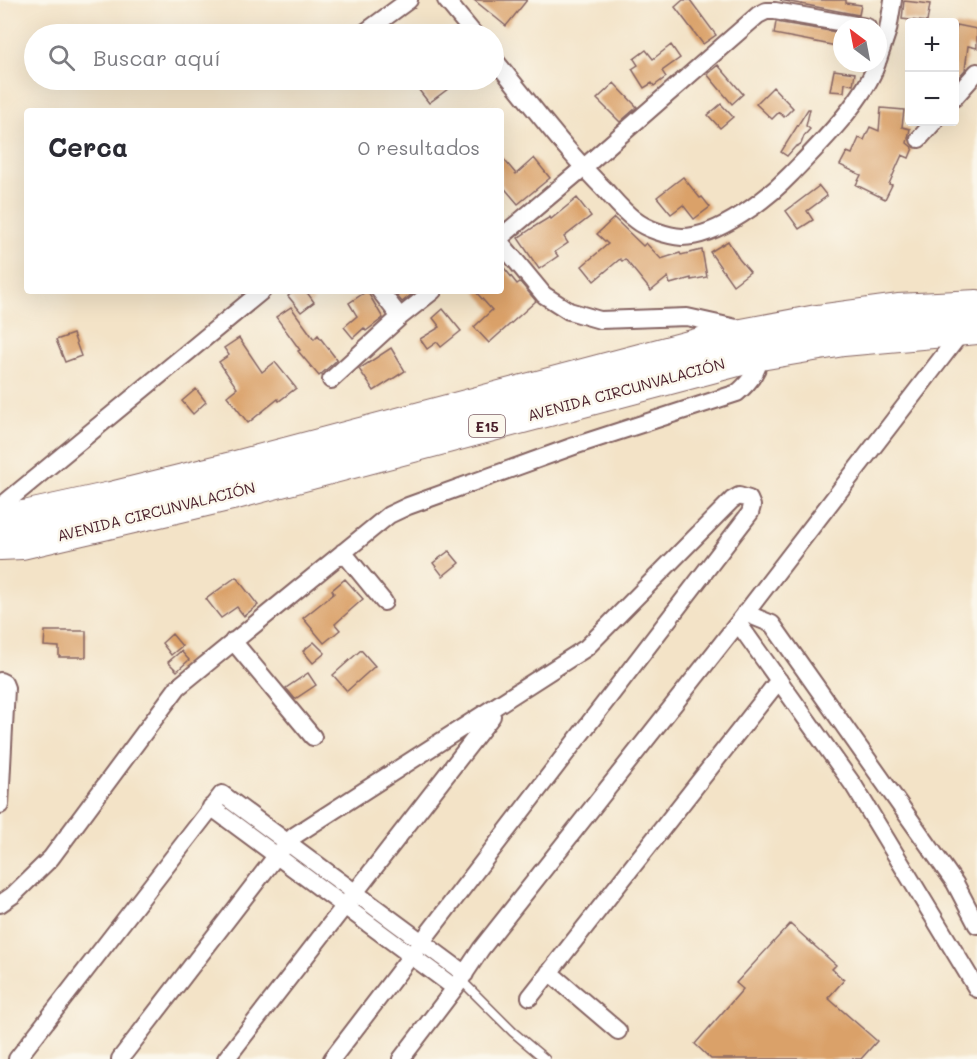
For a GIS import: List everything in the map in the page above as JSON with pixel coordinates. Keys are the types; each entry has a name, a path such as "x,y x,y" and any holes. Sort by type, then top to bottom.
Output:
{"highway":[{"name":"AVENIDA CIRCUNVALACIÓN","path":"0,520 76,506 237,467 647,357 757,344 843,340 974,319"},
{"name":"AVENIDA CIRCUNVALACIÓN","path":"0,544 22,543 221,496 757,344"}],"street":[{"path":"376,24 409,0"},
{"path":"446,0 466,24"},
{"path":"886,18 892,0"},
{"path":"504,234 758,15 766,11 775,11 833,21"},
{"path":"504,71 583,168 636,221 657,231 682,237 710,232 742,214 784,182 848,110 874,72"},
{"path":"959,92 977,72"},
{"path":"919,139 930,126"},
{"path":"0,904 13,895 51,858 178,687 398,510 574,446 737,393 748,384 753,376 759,362 757,344 721,323 687,317 600,320 568,311 544,295 504,247"},
{"path":"0,507 257,294"},
{"path":"382,294 400,317"},
{"path":"331,380 400,317 429,294"},
{"path":"401,1059 460,981 481,949 974,319"},
{"path":"120,1059 294,836 586,648 732,500 739,496 749,499 752,506 750,513 332,1059"},
{"path":"343,552 384,602"},
{"path":"741,618 778,680 854,786 977,989"},
{"path":"741,618 764,619 772,624 955,883 977,925"},
{"path":"233,641 313,737"},
{"path":"530,997 778,680"},
{"path":"0,681 6,688 0,805"},
{"path":"226,1059 501,704"},
{"path":"17,1059 211,807 282,849 460,981"},
{"path":"549,972 618,1030"}],"lane":[{"path":"460,981 545,1059"}],"building":[{"path":"474,0 527,0 506,26"},
{"path":"683,0 690,0 716,35 703,44 675,7"},
{"path":"780,0 846,0 846,3 861,5 859,15"},
{"path":"904,1 930,4 928,18 902,19"},
{"path":"776,22 833,32 833,45 774,34"},
{"path":"959,25 977,29 977,48 968,46 965,70 959,77"},
{"path":"671,45 680,58 662,71 666,77 654,86 652,83 644,88 632,69 638,65 634,59 646,50 653,59"},
{"path":"718,65 743,94 732,104 707,74"},
{"path":"834,72 855,73 853,85 845,83 844,92 830,91"},
{"path":"614,83 637,107 620,122 597,99"},
{"path":"773,87 793,108 784,117 779,112 772,119 756,104"},
{"path":"419,90 447,90 429,103"},
{"path":"721,104 733,117 720,128 708,115"},
{"path":"881,108 904,110 902,127 910,129 907,143 913,148 909,158 902,155 885,199 856,185 861,175 840,165 847,152 852,154 859,138 864,140 870,127 879,131"},
{"path":"810,109 806,126 810,129 801,144 787,156 781,152"},
{"path":"534,158 550,178 518,204 504,188 504,160 516,174"},
{"path":"683,177 710,207 694,219 683,205 671,214 657,197"},
{"path":"819,186 827,196 807,211 813,220 799,229 786,211"},
{"path":"577,198 591,216 564,237 568,243 555,252 558,256 539,269 518,238 550,217 551,219"},
{"path":"614,218 643,246 646,243 661,259 702,250 707,277 691,280 691,278 670,284 668,277 651,291 625,259 622,261 620,259 594,281 582,266 608,244 597,234"},
{"path":"728,241 750,272 733,285 710,252"},
{"path":"504,268 517,284 520,282 536,301 489,343 474,327 492,310 478,294 504,294"},
{"path":"308,294 314,302 301,312 288,296"},
{"path":"362,294 369,294 383,318 366,331 364,328 353,338 344,327 357,316 349,303"},
{"path":"395,294 412,294 402,302"},
{"path":"291,307 314,339 318,335 337,360 319,376 298,351 300,350 276,317"},
{"path":"443,309 461,331 441,347 437,342 427,349 420,339 440,327 433,318"},
{"path":"73,334 81,356 65,362 56,340"},
{"path":"239,338 262,372 275,362 296,388 248,423 227,396 237,388 219,362 229,355 224,348"},
{"path":"391,348 405,371 374,391 359,369"},
{"path":"196,389 206,402 193,414 182,401"},
{"path":"449,551 459,563 443,576 433,563"},
{"path":"236,577 258,605 244,616 237,607 221,618 206,599"},
{"path":"345,579 363,599 335,624 340,630 324,643 303,618 334,593 332,590"},
{"path":"45,631 86,631 86,657 59,657 59,647 44,646"},
{"path":"172,634 182,646 171,655 162,643"},
{"path":"314,642 325,653 313,663 303,651"},
{"path":"361,650 375,666 347,691 333,675"},
{"path":"181,651 189,660 177,671 168,662"},
{"path":"308,673 316,685 295,699 286,688"},
{"path":"790,924 836,965 832,969 844,980 828,998 877,1041 861,1059 711,1059 695,1044 743,989 736,983"}]}
